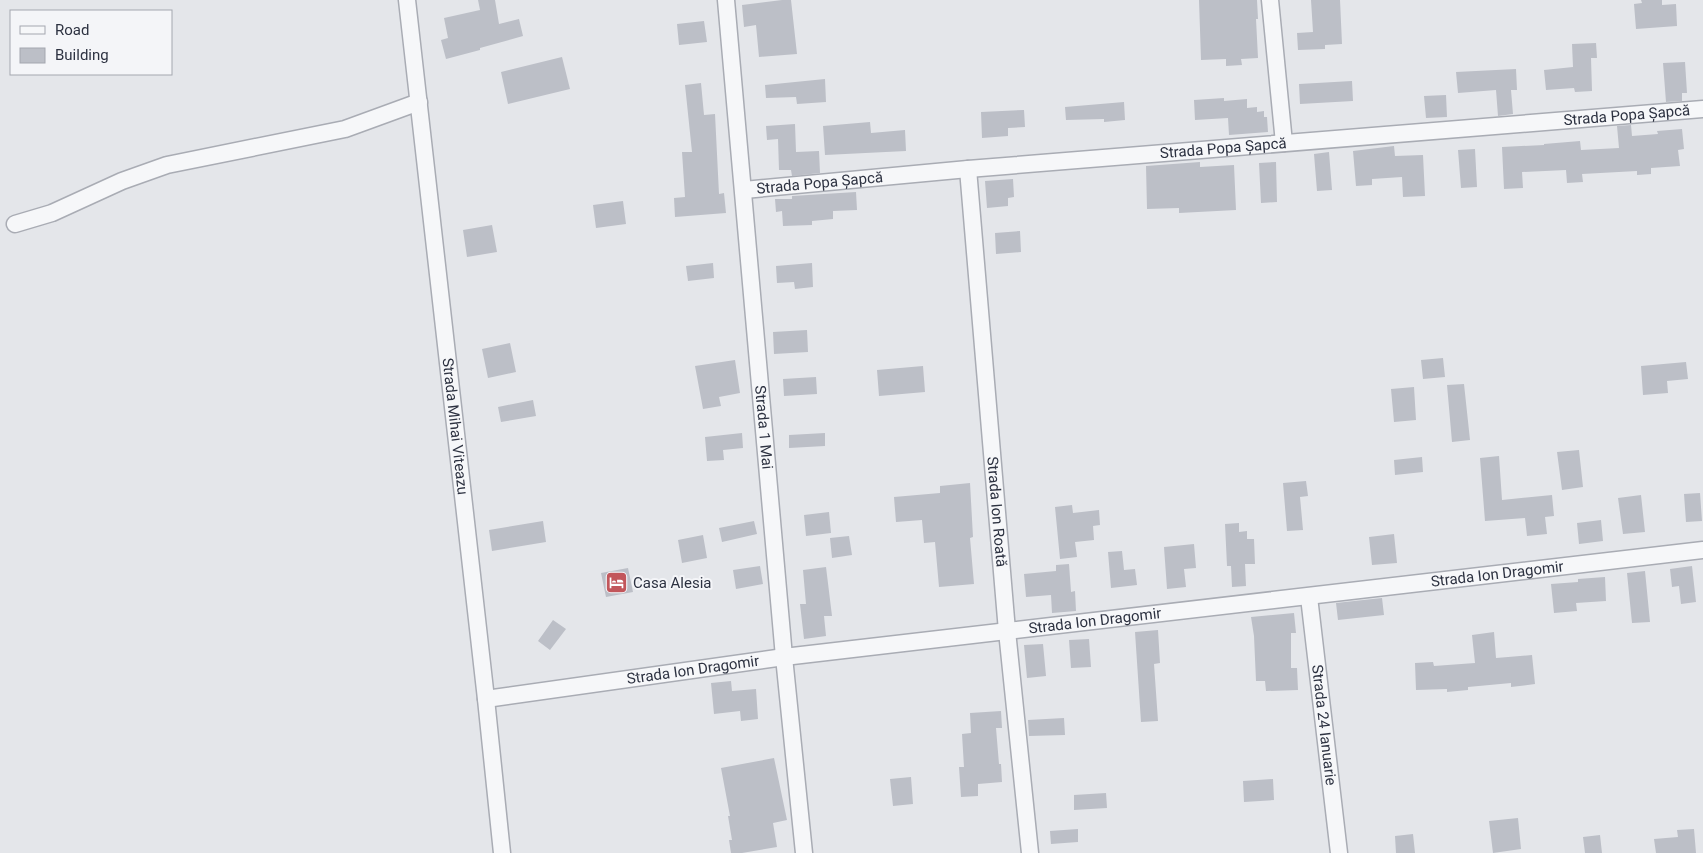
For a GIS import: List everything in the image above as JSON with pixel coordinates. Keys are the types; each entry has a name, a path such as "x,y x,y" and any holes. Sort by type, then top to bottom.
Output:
{"street":[{"name":"Strada Mihai Viteazu","path":"407,0 502,853"},
{"name":"Strada 1 Mai","path":"726,0 784,657 804,853"},
{"path":"1270,0 1284,143"},
{"path":"15,224 52,213 122,181 167,165 345,129 418,102"},
{"name":"Strada Popa Șapcă","path":"744,190 968,169 1703,109"},
{"name":"Strada Ion Roată","path":"968,169 1007,631 1030,853"},
{"name":"Strada Ion Dragomir","path":"486,699 784,657 1703,550"},
{"name":"Strada 24 Ianuarie","path":"1309,597 1339,853"}],"building":[{"path":"478,0 495,0 499,24 519,19 523,36 446,59 441,40 448,38 444,18 480,10"},
{"path":"791,0 797,54 759,57 756,25 744,27 742,5"},
{"path":"1199,0 1257,0 1258,58 1241,59 1242,65 1226,66 1226,59 1201,60"},
{"path":"1311,0 1340,0 1342,44 1325,45 1325,49 1298,50 1297,33 1313,32"},
{"path":"1641,0 1662,0 1662,5 1676,4 1677,26 1636,29 1634,4 1642,3"},
{"path":"704,21 707,42 679,45 677,24"},
{"path":"1596,43 1597,58 1591,58 1592,91 1575,92 1574,88 1546,90 1544,70 1573,67 1572,44"},
{"path":"562,57 570,89 508,104 501,72"},
{"path":"1685,62 1687,93 1682,93 1682,101 1666,102 1663,63"},
{"path":"1516,69 1517,90 1511,90 1513,114 1498,116 1496,90 1458,93 1456,72"},
{"path":"825,79 826,102 797,104 796,97 766,98 765,85"},
{"path":"1352,81 1353,101 1300,104 1299,84"},
{"path":"701,83 704,115 715,114 719,194 724,193 726,213 675,217 674,198 685,197 682,152 692,152 685,85"},
{"path":"1446,95 1447,117 1426,118 1424,96"},
{"path":"1224,98 1224,101 1247,99 1247,108 1257,107 1257,112 1264,111 1264,117 1267,117 1268,132 1229,135 1228,118 1195,120 1194,100"},
{"path":"1124,102 1125,120 1104,122 1104,119 1066,120 1065,107"},
{"path":"1024,110 1025,127 1008,128 1008,136 982,138 981,112"},
{"path":"870,122 871,133 905,130 906,151 825,155 823,126"},
{"path":"795,124 796,152 819,151 820,173 792,176 791,170 779,170 778,139 767,140 766,126"},
{"path":"1631,125 1632,136 1658,134 1657,131 1682,129 1684,149 1678,150 1680,166 1651,168 1651,174 1637,175 1637,171 1582,174 1583,182 1567,183 1566,170 1522,172 1523,188 1504,189 1502,147 1580,141 1581,150 1619,148 1617,126"},
{"path":"1394,146 1395,156 1423,155 1425,196 1403,197 1402,177 1372,179 1372,185 1356,186 1353,151"},
{"path":"1475,149 1477,187 1461,188 1458,150"},
{"path":"1329,152 1332,190 1317,191 1314,154"},
{"path":"1200,162 1200,167 1234,165 1236,210 1179,213 1179,208 1147,209 1146,166"},
{"path":"1276,162 1277,202 1261,203 1259,163"},
{"path":"1013,179 1014,197 1008,198 1008,206 987,208 985,181"},
{"path":"856,192 857,210 833,211 833,219 812,221 812,225 783,226 782,211 776,212 775,199 792,199 792,196"},
{"path":"623,201 626,224 596,228 593,205"},
{"path":"492,225 497,252 467,257 463,230"},
{"path":"1020,231 1021,252 996,254 995,233"},
{"path":"713,263 714,278 688,281 686,266"},
{"path":"812,263 813,287 795,289 794,282 777,283 776,266"},
{"path":"807,330 808,352 774,354 773,332"},
{"path":"510,343 516,372 488,378 482,349"},
{"path":"1443,358 1445,377 1423,379 1421,360"},
{"path":"735,360 740,393 719,397 721,406 703,409 695,366"},
{"path":"1686,362 1688,379 1667,381 1668,393 1643,395 1641,366"},
{"path":"923,366 925,392 879,396 877,370"},
{"path":"816,377 817,394 784,396 783,379"},
{"path":"1464,384 1470,440 1452,442 1447,385"},
{"path":"1414,387 1416,420 1394,422 1391,389"},
{"path":"533,400 536,416 501,422 498,407"},
{"path":"742,433 743,448 723,450 724,460 707,461 705,437"},
{"path":"825,433 825,446 789,448 789,435"},
{"path":"1579,450 1583,487 1562,490 1557,452"},
{"path":"1499,456 1502,500 1552,495 1554,516 1545,517 1547,534 1527,536 1525,518 1485,521 1480,458"},
{"path":"1422,457 1423,472 1395,475 1394,460"},
{"path":"1306,481 1308,496 1300,497 1303,530 1287,531 1283,483"},
{"path":"970,483 973,537 970,538 974,584 939,587 935,542 924,543 922,520 896,522 894,497 940,493 940,486"},
{"path":"1700,493 1702,521 1686,522 1684,494"},
{"path":"1641,495 1645,532 1623,534 1618,498"},
{"path":"1072,505 1073,513 1099,510 1100,525 1093,526 1094,540 1075,542 1077,557 1060,559 1055,507"},
{"path":"829,512 831,533 806,536 804,515"},
{"path":"1601,520 1603,541 1579,544 1577,523"},
{"path":"543,521 546,542 492,551 489,530"},
{"path":"754,521 757,534 722,542 719,528"},
{"path":"1239,523 1239,532 1247,531 1247,539 1254,539 1255,564 1245,564 1246,586 1232,587 1231,566 1227,566 1225,524"},
{"path":"1394,534 1397,563 1372,565 1369,537"},
{"path":"703,535 707,558 682,563 678,540"},
{"path":"849,536 852,555 832,558 830,538"},
{"path":"1194,544 1196,568 1184,569 1186,587 1167,589 1164,547"},
{"path":"1122,551 1124,570 1135,569 1137,585 1111,588 1108,552"},
{"path":"1069,564 1071,592 1075,591 1076,611 1052,613 1051,595 1026,597 1024,574 1056,571 1056,565"},
{"path":"760,566 763,584 736,589 733,570"},
{"path":"1692,566 1696,602 1681,604 1679,586 1672,587 1670,569"},
{"path":"826,567 832,616 824,616 826,636 804,639 800,604 806,604 803,570"},
{"name":"Casa Alesia","path":"628,568 633,592 606,597 601,573"},
{"path":"1645,571 1650,622 1632,623 1627,573"},
{"path":"1605,577 1606,601 1576,603 1577,611 1554,613 1551,584"},
{"path":"1382,598 1384,615 1338,620 1336,603"},
{"path":"1294,613 1296,633 1291,633 1291,668 1297,668 1298,690 1266,691 1265,681 1256,681 1254,636 1251,617"},
{"path":"553,620 566,629 550,650 538,641"},
{"path":"1158,630 1160,663 1154,664 1158,721 1141,722 1135,632"},
{"path":"1494,632 1496,658 1532,655 1535,684 1511,687 1511,683 1468,687 1468,690 1447,692 1447,689 1416,690 1415,663 1433,662 1434,666 1475,663 1472,635"},
{"path":"1089,639 1091,667 1071,668 1069,640"},
{"path":"1043,644 1046,676 1027,678 1024,645"},
{"path":"731,681 732,691 756,689 758,719 741,721 740,711 714,714 711,683"},
{"path":"1001,711 1002,728 996,728 1002,782 978,784 978,796 961,797 959,767 964,767 962,734 971,733 970,713"},
{"path":"1064,718 1065,735 1029,736 1028,720"},
{"path":"774,758 787,820 773,823 777,847 731,853 729,840 732,840 728,816 730,816 721,768"},
{"path":"911,777 913,804 893,806 890,779"},
{"path":"1273,779 1274,800 1244,802 1243,781"},
{"path":"1106,793 1107,808 1074,810 1074,795"},
{"path":"1518,818 1521,849 1493,853 1489,821"},
{"path":"1078,829 1078,842 1051,844 1050,831"},
{"path":"1694,829 1696,853 1656,853 1654,839 1678,837 1677,830"},
{"path":"1413,834 1415,853 1396,853 1395,836"},
{"path":"1600,835 1602,853 1585,853 1583,837"}],"place":[{"name":"Casa Alesia","path":"617,583"}]}
